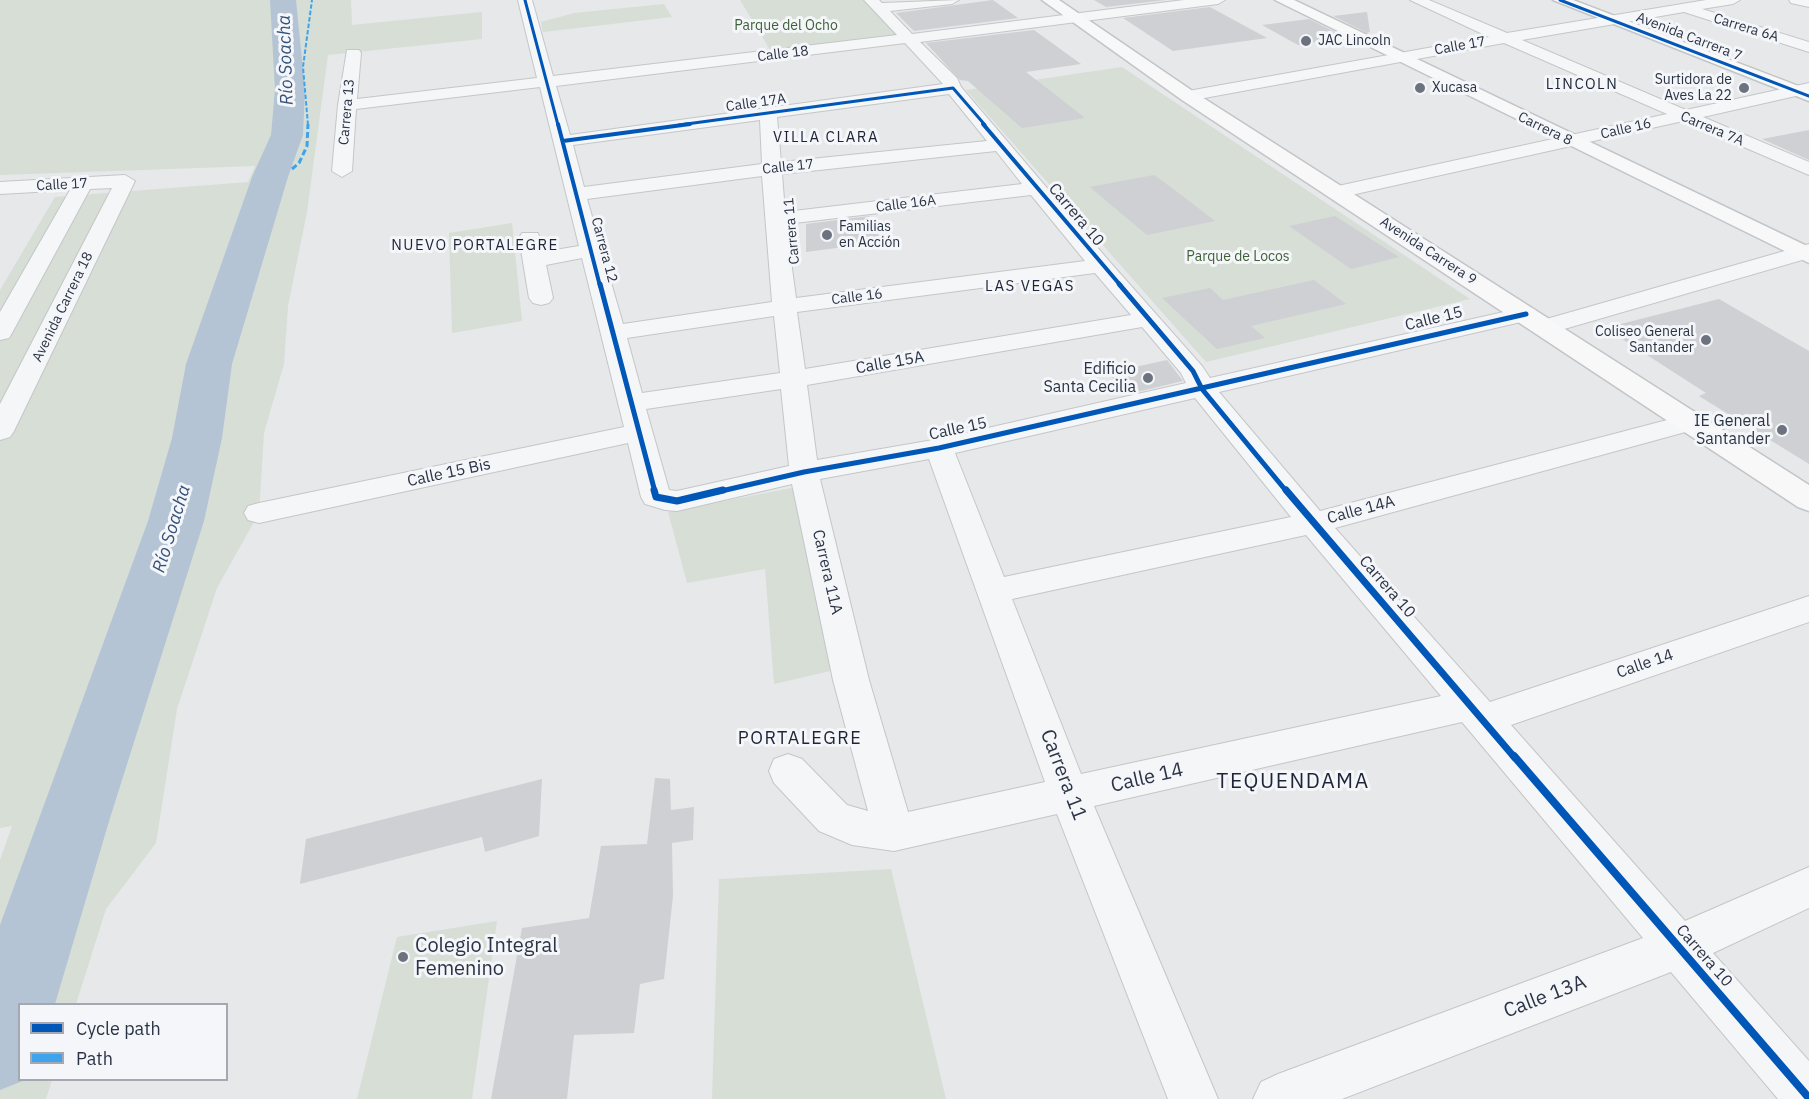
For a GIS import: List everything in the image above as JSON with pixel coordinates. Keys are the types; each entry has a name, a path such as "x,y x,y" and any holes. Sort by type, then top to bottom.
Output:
{"main road":[{"name":"Avenida Carrera 9","path":"1049,0 1188,96 1505,300 1809,500"},
{"name":"Carrera 8","path":"1282,0 1571,142 1807,253"},
{"name":"Avenida Carrera 7","path":"1560,0 1804,91"}],"street":[{"name":"Carrera 12","path":"525,0 656,497 665,501"},
{"path":"875,4 952,0"},
{"name":"Calle 18","path":"347,105 1043,24 1073,17 1218,0"},
{"name":"Carrera 7A","path":"1418,0 1809,170"},
{"path":"1796,0 1809,3"},
{"name":"Calle 17","path":"1188,96 1610,19 1731,2"},
{"name":"Carrera 10","path":"875,4 951,82 953,88 1101,266 1193,371 1202,389 1313,523 1809,1098"},
{"name":"Carrera 6A","path":"1683,8 1809,47"},
{"name":"Carrera 13","path":"342,171 353,53"},
{"name":"Calle 17A","path":"563,141 778,107 953,88"},
{"name":"Calle 16","path":"1338,192 1804,91"},
{"name":"Carrera 11","path":"778,107 778,168 792,306"},
{"name":"Calle 17","path":"576,194 778,168 1001,145"},
{"name":"Calle 17","path":"0,188 125,181"},
{"name":"Avenida Carrera 18","path":"0,431 125,181"},
{"path":"0,333 83,184"},
{"name":"Calle 16A","path":"783,218 1037,188"},
{"path":"541,298 532,249 591,250"},
{"path":"1255,375 1535,321 1807,253"},
{"name":"Calle 16","path":"613,333 792,306 1101,266"},
{"name":"Calle 15","path":"665,501 677,501 804,472 939,448 1202,389 1255,375 1264,365 1277,359 1505,300"},
{"name":"Carrera 11A","path":"792,306 794,379 804,472 851,680 894,833"},
{"name":"Calle 15A","path":"632,403 794,379 1147,319"},
{"name":"Calle 14A","path":"993,591 1313,523 1690,422"},
{"name":"Calle 15 Bis","path":"259,513 639,432"},
{"name":"Carrera 11","path":"939,448 1070,796 1192,1099"},
{"name":"Calle 14","path":"894,833 1476,712 1809,609"},
{"path":"788,771 832,818 852,827 894,833"},
{"name":"Calle 13A","path":"1278,1099 1678,947 1809,888"}],"green space":[{"path":"0,0 351,0 352,25 482,12 482,39 328,55 307,212 288,306 284,364 264,433 259,513 217,588 177,709 156,843 106,909 76,1003 18,1003 18,1081 52,1081 46,1099 0,1099 0,860 12,826 0,828 0,290 55,197 248,182 255,166 0,175"},
{"name":"Parque del Ocho","path":"740,0 864,0 901,37 772,53"},
{"path":"664,4 672,17 543,32 541,22 574,13"},
{"name":"Parque de Locos","path":"1122,67 1470,299 1206,362 966,90"},
{"path":"512,223 522,321 452,333 449,233"},
{"path":"807,485 848,667 774,684 765,569 687,583 668,512"},
{"path":"891,869 946,1099 712,1099 719,879"},
{"path":"497,921 472,1099 357,1099 397,937"}],"building":[{"path":"993,0 1018,18 914,31 896,13"},
{"path":"1094,0 1166,0 1106,7"},
{"path":"1210,7 1267,38 1173,51 1123,18"},
{"path":"1367,12 1370,32 1367,33 1333,16"},
{"path":"1309,19 1345,37 1298,45 1262,25"},
{"path":"1034,30 1081,64 1026,72 1085,118 1022,128 968,81 960,80 926,43"},
{"path":"1809,130 1809,160 1762,139"},
{"path":"1154,175 1215,221 1147,235 1090,187"},
{"path":"869,216 882,242 806,252 806,224"},
{"path":"1335,216 1399,257 1351,269 1289,226"},
{"path":"1314,280 1346,304 1251,326 1265,338 1217,349 1162,298 1210,288 1223,300"},
{"name":"Coliseo General Santander","path":"1719,299 1809,351 1809,464 1699,396 1706,393 1605,328"},
{"name":"Edificio Santa Cecilia","path":"1167,360 1183,381 1128,394 1108,373"},
{"path":"655,778 670,779 671,810 694,807 693,840 672,843 673,896 664,979 640,984 634,1033 574,1035 567,1099 491,1099 522,928 589,918 601,846 647,844"},
{"path":"542,779 539,836 485,852 482,837 300,884 306,839"}],"waterway":[{"name":"Río Soacha","path":"0,1047 74,818 176,521 197,438 209,364 270,177 287,135 290,90 282,13 283,0"}],"marked path":[{"path":"292,169 299,163 307,146 308,119 303,67 312,0"}],"cycle path":[{"path":"525,0 656,497 665,500 677,501 804,472 939,448 1526,314"},
{"path":"1560,0 1809,96"},
{"path":"563,141 953,88 1193,371 1202,389 1313,523 1809,1098"}],"place":[{"name":"JAC Lincoln","path":"1306,41"},
{"name":"Xucasa","path":"1420,88"},
{"name":"Surtidora de Aves La 22","path":"1744,88"},
{"name":"Familias en Acción","path":"827,235"},
{"name":"Coliseo General Santander","path":"1706,340"},
{"name":"Edificio Santa Cecilia","path":"1148,378"},
{"name":"IE General Santander","path":"1782,430"},
{"name":"Colegio Integral Femenino","path":"403,957"}],"district":[{"name":"LINCOLN","path":"1582,85"},
{"name":"VILLA CLARA","path":"826,138"},
{"name":"NUEVO PORTALEGRE","path":"475,246"},
{"name":"LAS VEGAS","path":"1030,287"},
{"name":"PORTALEGRE","path":"800,739"},
{"name":"TEQUENDAMA","path":"1293,782"}]}
